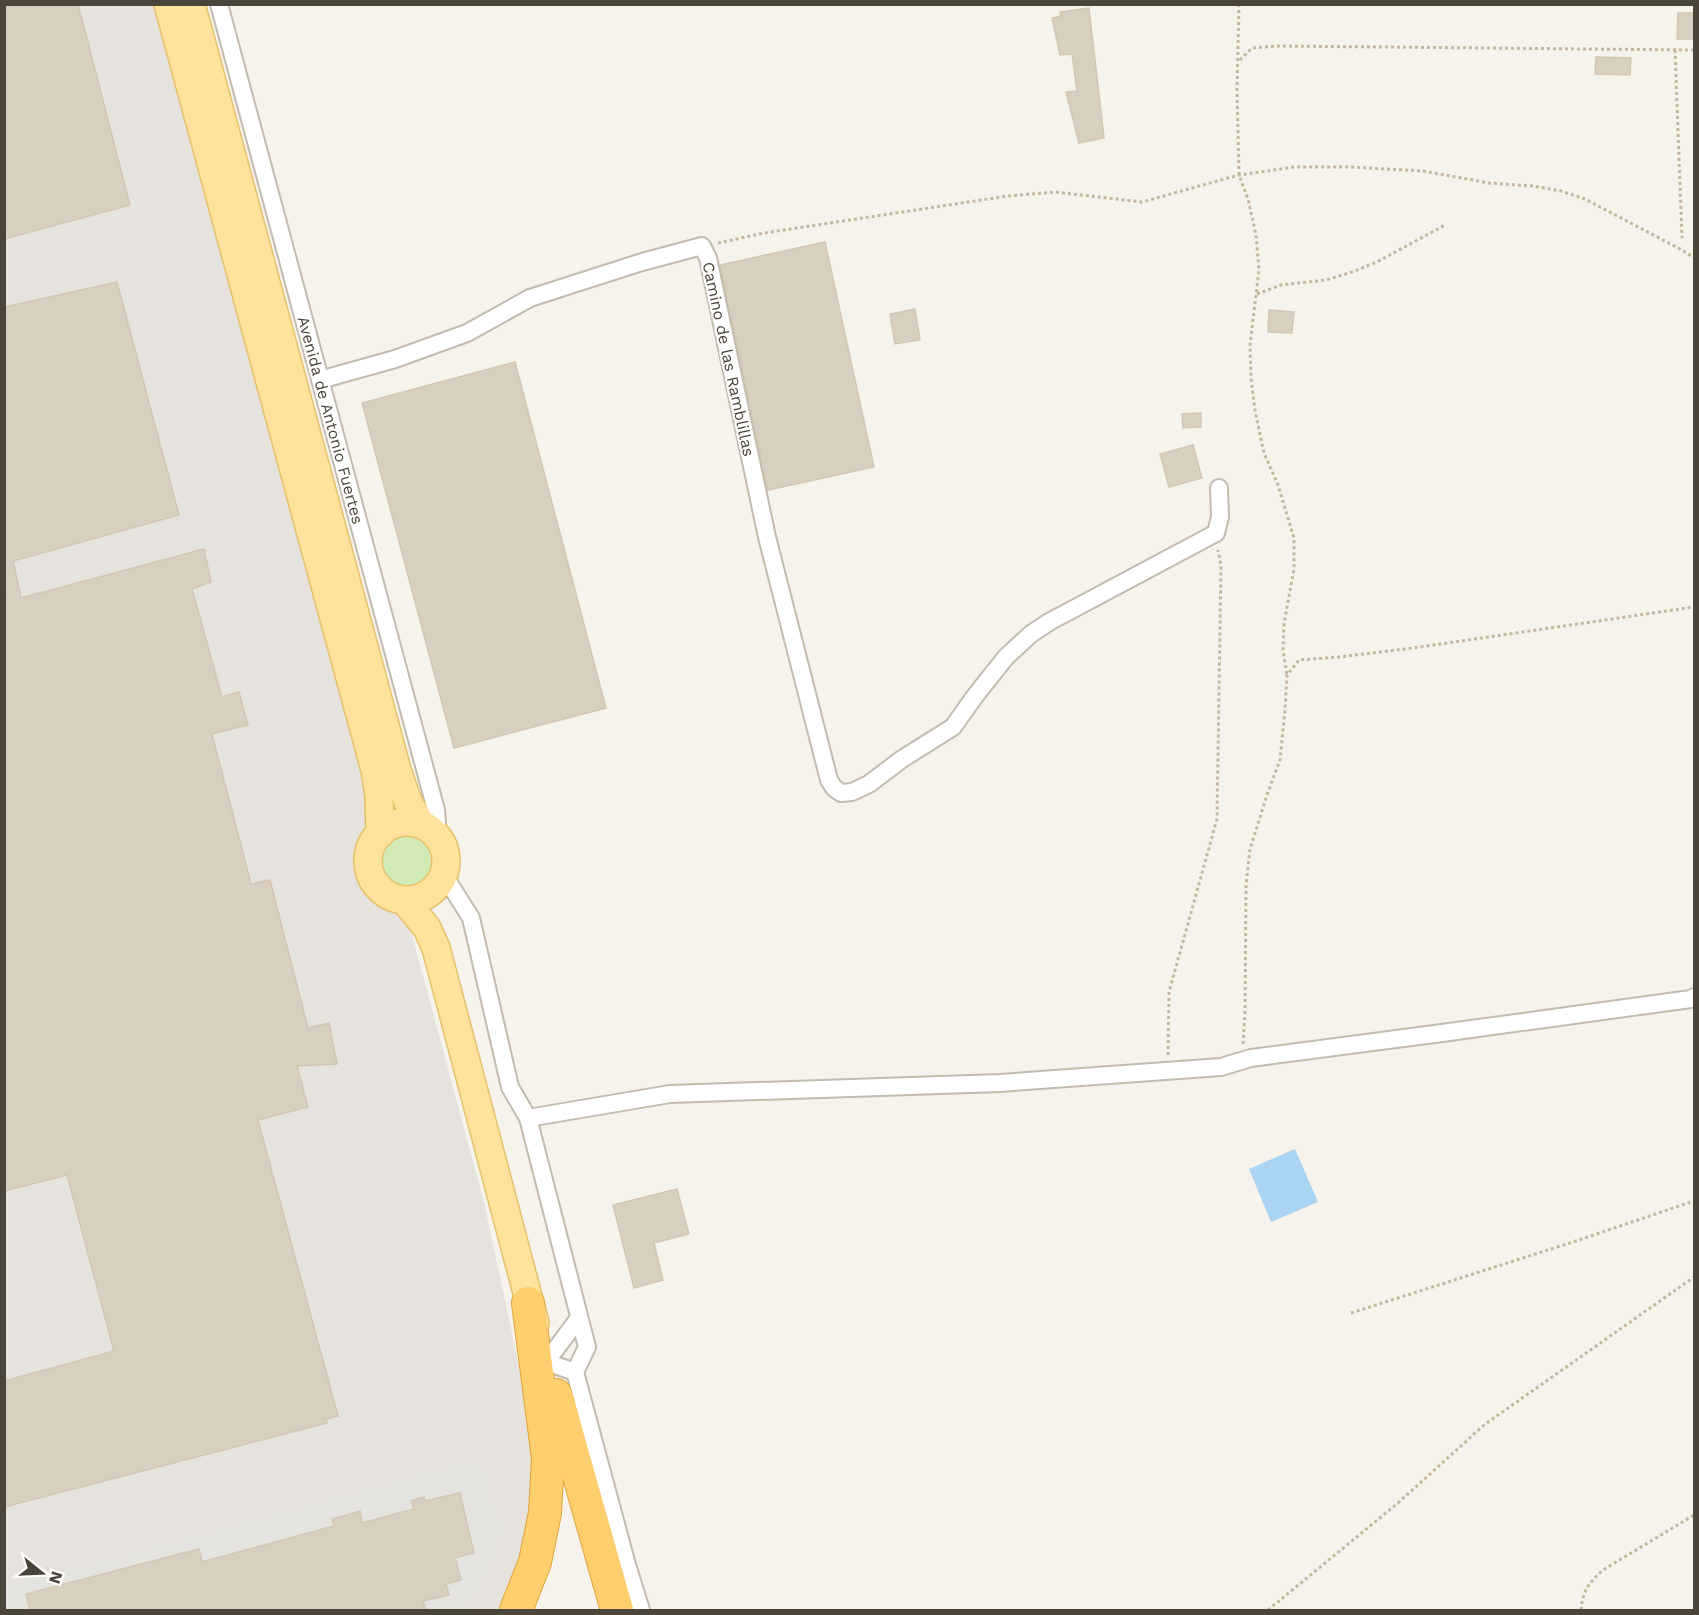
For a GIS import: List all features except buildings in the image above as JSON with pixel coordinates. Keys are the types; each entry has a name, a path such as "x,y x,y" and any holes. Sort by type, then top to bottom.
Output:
{"highway":[{"path":"516,1611 535,1562 545,1513 548,1458 528,1303"},
{"path":"546,1362 617,1611"},
{"path":"594,1526 604,1611"}],"main road":[{"path":"168,4 375,770 379,795 380,834"},
{"name":"Avenida de Antonio Fuertes","path":"191,4 397,770 408,802 429,830"},
{"path":"436,948 441,880 447,861 444,848 429,830 410,822 388,827 372,844 369,869 381,890 392,897 404,900 417,899 429,894 441,880"},
{"path":"404,900 428,928 436,948 528,1303 546,1362"}],"street":[{"name":"Avenida de Antonio Fuertes","path":"219,4 436,810 429,830"},
{"name":"Camino de las Ramblillas","path":"320,380 395,359 467,333 530,298 642,262 702,246 708,258 767,537 808,699 829,780 841,793 852,792 869,784 902,759 953,727 1006,657 1031,634 1049,622 1216,533"},
{"path":"1216,533 1220,517 1219,488"},
{"path":"441,880 471,918 510,1087 528,1118 587,1347 575,1372 641,1611"},
{"path":"528,1118 670,1094 1000,1083 1221,1067 1251,1058 1442,1034 1695,997"},
{"path":"575,1372 546,1362 579,1318"}],"path":[{"path":"1239,4 1237,90 1239,175 1248,199 1256,235 1259,270 1250,345 1251,378 1264,453 1278,485 1294,538 1294,569 1284,633 1283,650 1287,675 1280,760 1250,849 1246,886 1245,1015 1242,1061"},
{"path":"1238,62 1252,48 1277,46 1695,50"},
{"path":"1675,50 1682,238"},
{"path":"702,246 764,233 1008,196 1055,192 1142,202 1239,175 1294,167 1349,167 1423,171 1489,183 1533,186 1561,191 1585,199 1695,258"},
{"path":"1257,294 1281,285 1326,280 1352,272 1377,262 1445,225"},
{"path":"1167,1071 1169,992 1217,819 1221,565 1216,533"},
{"path":"1287,675 1299,660 1425,646 1695,607"},
{"path":"1351,1313 1695,1201"},
{"path":"1268,1611 1398,1503 1484,1425 1695,1277"},
{"path":"1581,1611 1583,1595 1594,1578 1603,1570 1695,1515"}],"shaded area":[{"path":"5,5 161,5 484,1202 535,1441 534,1516 517,1583 498,1610 5,1610"},
{"path":"482,1457 497,1517 510,1514 498,1551 465,1610 9,1610 5,1608 5,1586"}],"green space":[{"path":"407,826 420,829 432,836 439,848 442,861 439,874 432,886 420,893 407,896 394,893 382,886 375,874 372,861 375,848 382,836 394,829"}],"water":[{"path":"1295,1149 1318,1202 1271,1222 1249,1169"}]}
